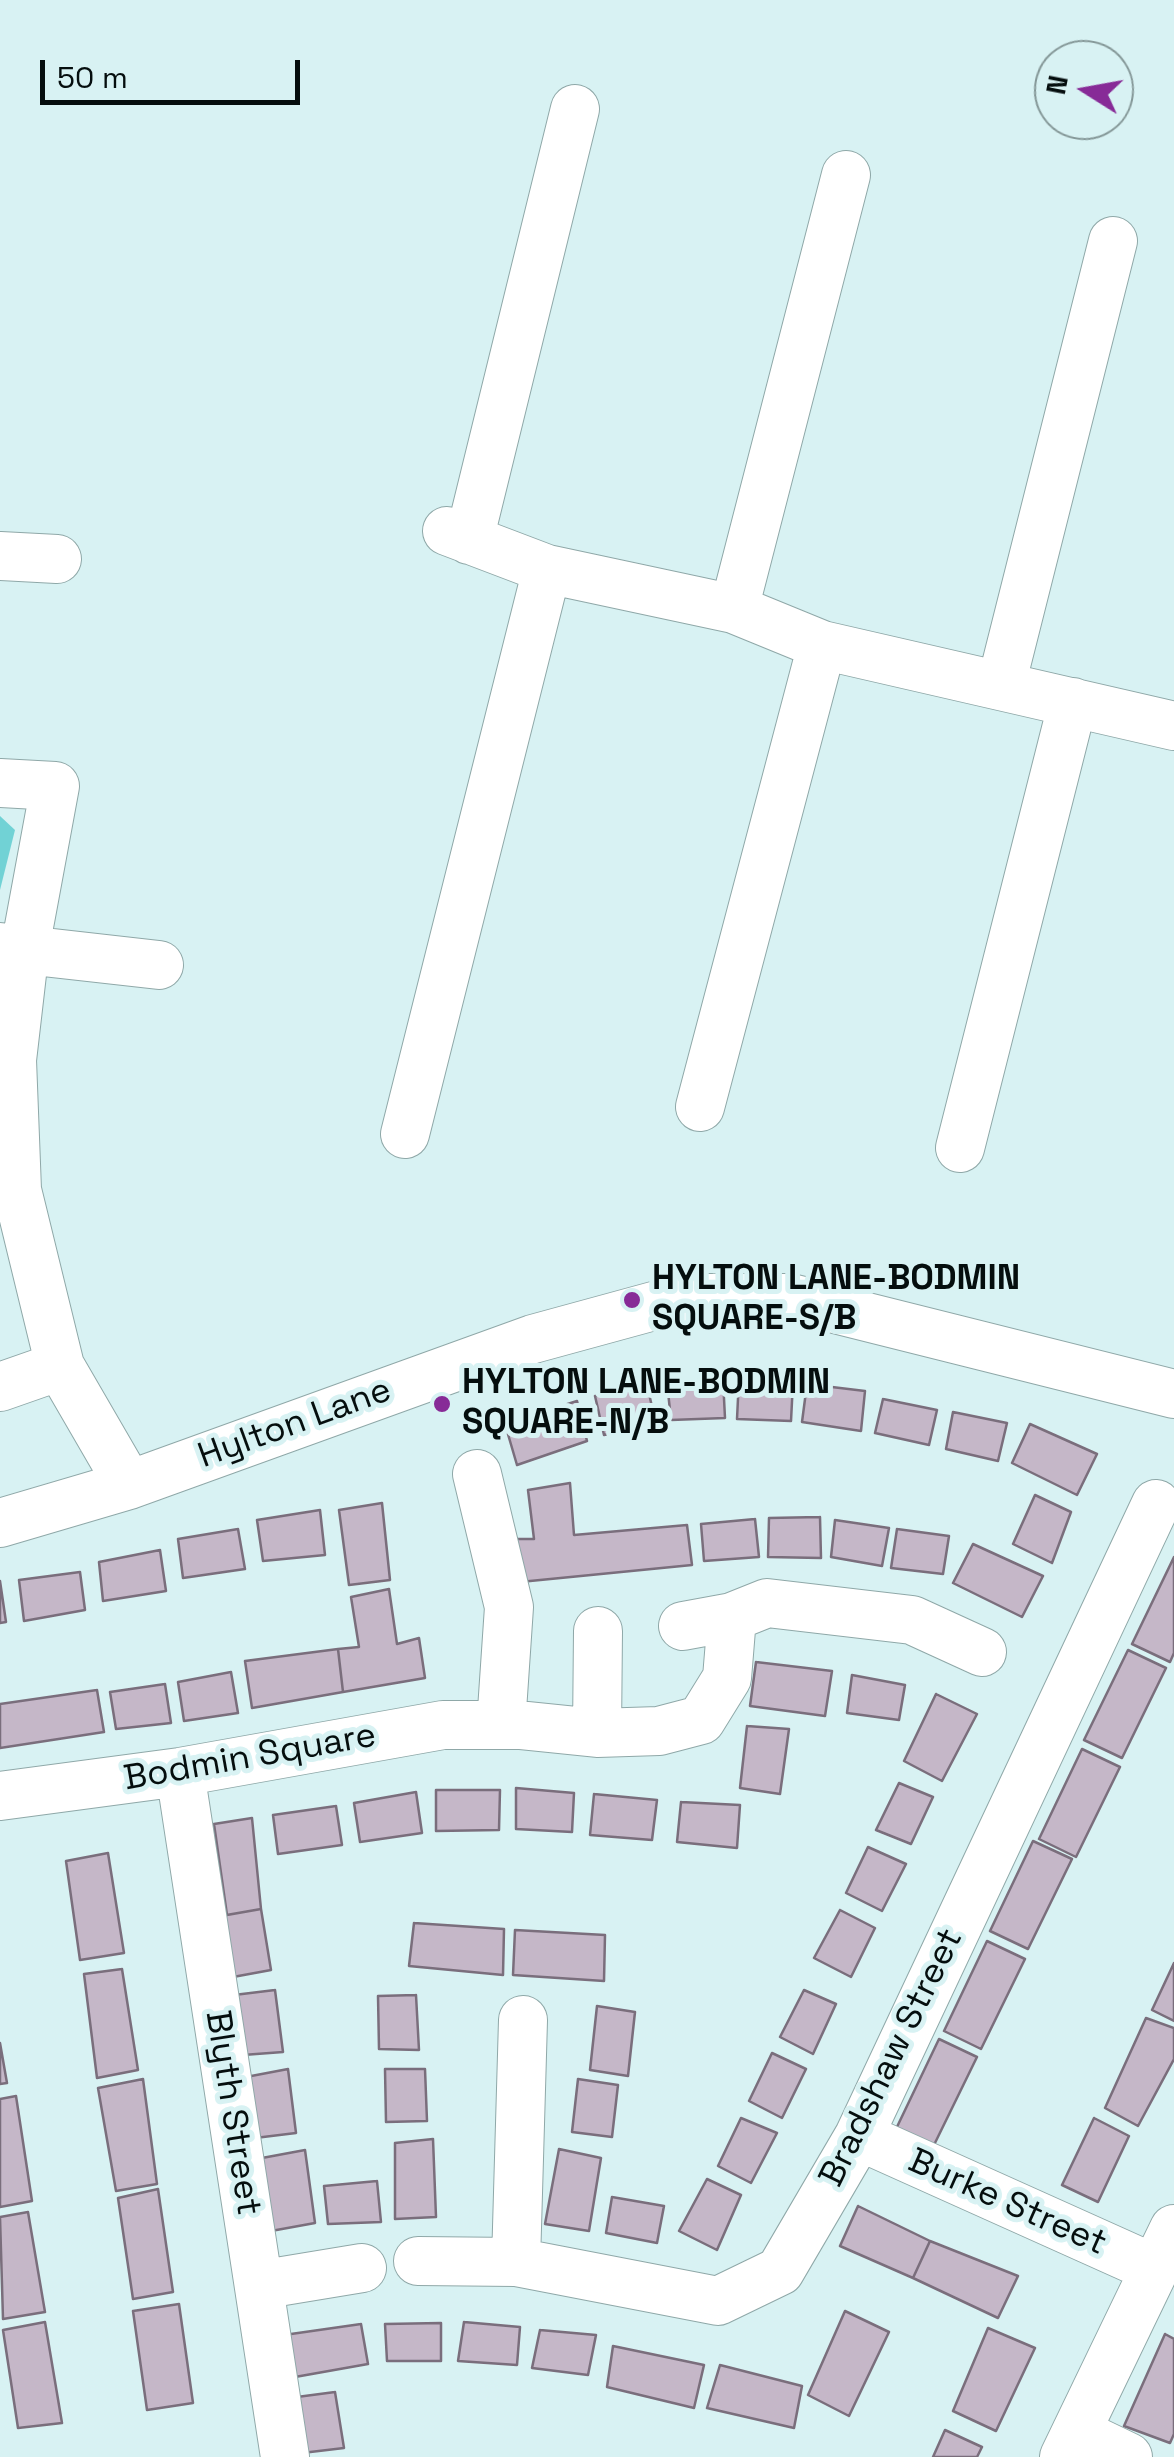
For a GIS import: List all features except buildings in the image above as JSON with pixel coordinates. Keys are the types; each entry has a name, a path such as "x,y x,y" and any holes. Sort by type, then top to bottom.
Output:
{"street":[{"path":"575,110 458,536 547,569 734,609 822,646 1174,726"},
{"path":"734,609 846,175"},
{"path":"1001,685 1113,241"},
{"path":"0,556 57,559"},
{"path":"405,1134 547,569"},
{"path":"700,1107 822,646"},
{"path":"960,1148 1073,702"},
{"path":"0,783 55,786 13,947 17,1190 60,1366 129,1485"},
{"path":"13,947 158,966"},
{"name":"Hylton Lane","path":"0,1523 129,1485 533,1339 682,1298 791,1298 1174,1394"},
{"path":"0,1388 60,1366"},
{"path":"477,1474 509,1607 501,1725"},
{"name":"Bradshaw Street","path":"418,2261 516,2262 718,2301 780,2271 859,2136 1057,1674 1156,1504"},
{"path":"683,1626 732,1618 767,1603 912,1620 982,1652"},
{"name":"Bodmin Square","path":"0,1796 180,1772 443,1725 501,1725 597,1733 659,1730 701,1720 727,1678 732,1618"},
{"path":"597,1733 598,1632"},
{"name":"Blyth Street","path":"180,1772 259,2285 277,2456"},
{"path":"516,2262 523,2020"},
{"name":"Burke Street","path":"859,2136 1164,2249"},
{"path":"1128,2457 1070,2444 1164,2249"},
{"path":"259,2285 362,2268"}],"shaded area":[{"path":"0,816 15,830 0,890"}],"place":[{"name":"HYLTON LANE-BODMIN SQUARE-S/B","path":"632,1300"},
{"name":"HYLTON LANE-BODMIN SQUARE-N/B","path":"442,1404"}]}
